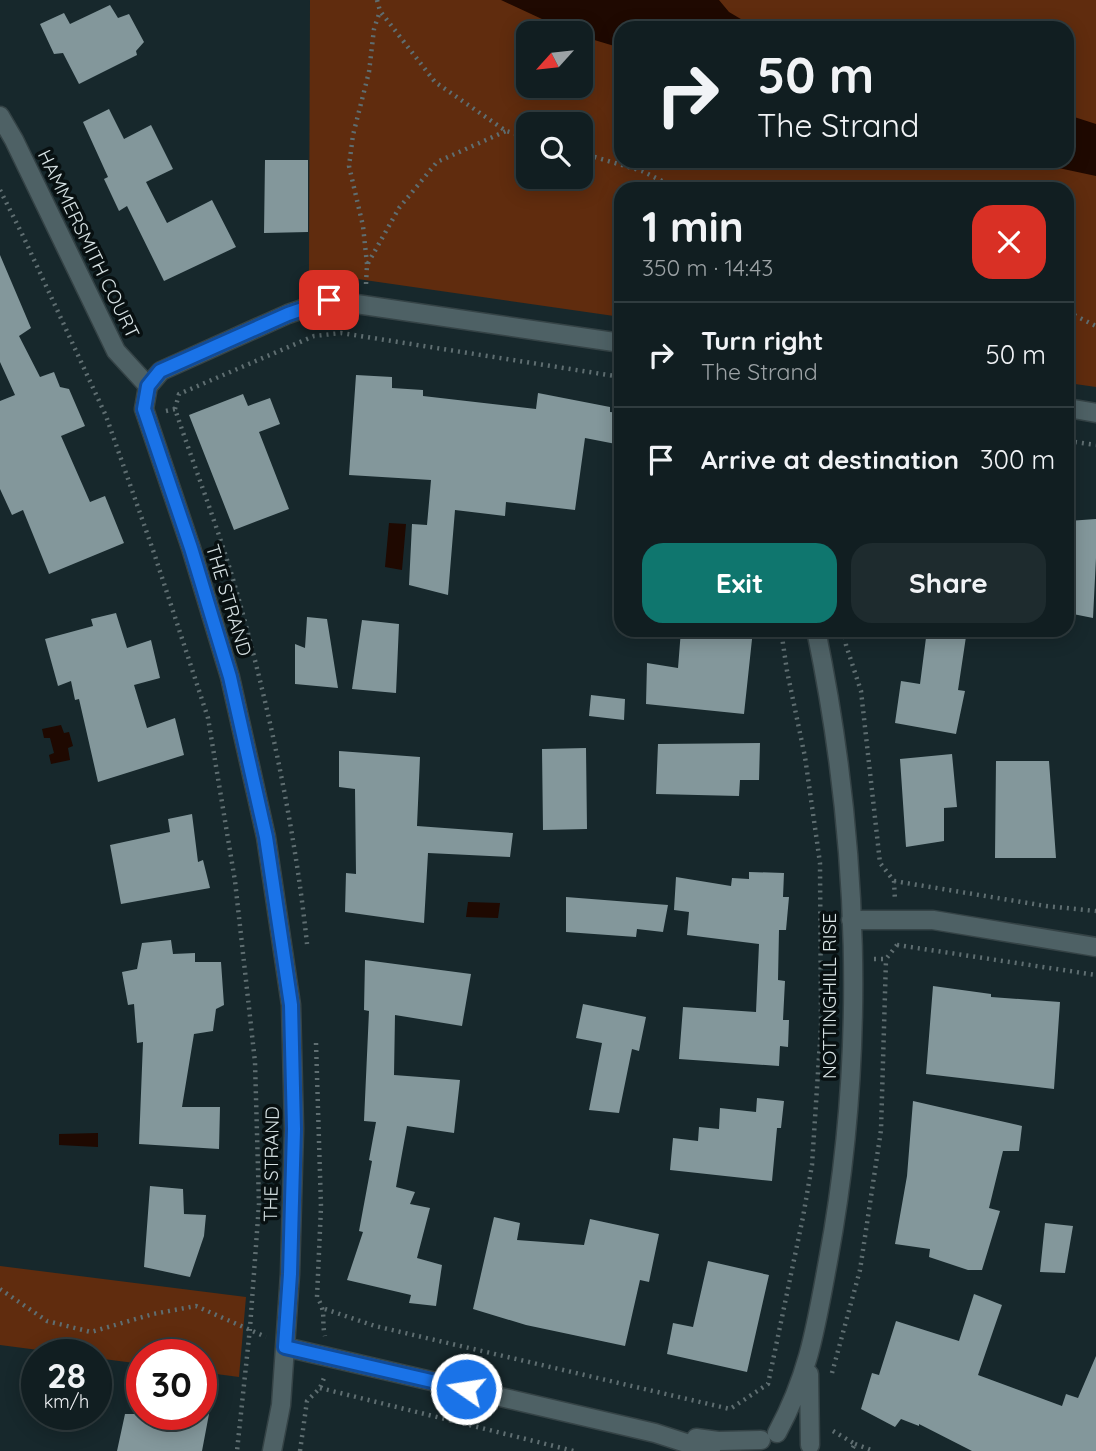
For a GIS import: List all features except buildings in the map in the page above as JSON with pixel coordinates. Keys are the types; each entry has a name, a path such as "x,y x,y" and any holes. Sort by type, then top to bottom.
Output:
{"street":[{"name":"HAMMERSMITH COURT","path":"0,116 116,351 148,386"},
{"path":"148,386 160,371 178,362 288,314 329,300 614,342"},
{"name":"THE STRAND","path":"148,386 144,409 191,548 230,677 266,837 291,1005 294,1129 290,1274 281,1405 272,1451"},
{"path":"1074,409 1096,413"},
{"name":"NOTTINGHILL RISE","path":"765,1441 794,1400 809,1360 835,1224 849,1113 854,1023 851,920 844,817 834,732 817,637"},
{"path":"851,920 933,920 1096,947"},
{"path":"285,1347 654,1433 711,1451"},
{"name":"NOTTINGHILL RISE","path":"809,1360 811,1448"},
{"path":"654,1433 718,1441 765,1441 784,1431 795,1433 811,1448"}],"path":[{"path":"377,0 380,11 435,82 506,131 516,134"},
{"path":"364,305 367,265 363,226 349,166 353,135 369,72 374,29 380,11"},
{"path":"367,265 399,208 437,162 506,131"},
{"path":"593,157 614,163"},
{"path":"632,168 664,182"},
{"path":"0,190 106,416 208,719 235,881 255,1062 259,1204 237,1451"},
{"path":"1074,315 1096,326"},
{"path":"175,408 179,394 314,336 341,334 614,376"},
{"path":"1074,442 1096,445"},
{"path":"325,1309 375,1326 730,1409 768,1384 810,1178 821,1026 820,863 805,757 786,671 782,637"},
{"path":"832,1374 860,1270 881,1130 886,959 897,944 894,881 880,863 861,691 845,637"},
{"path":"894,881 1046,906 1096,911"},
{"path":"897,944 1096,975"},
{"path":"853,959 886,959"},
{"path":"0,1289 47,1321 90,1332 153,1314 196,1306 250,1328 285,1347"},
{"path":"300,1451 307,1401 320,1388 574,1451"},
{"path":"830,1426 834,1433 874,1451"},
{"path":"851,1451 855,1444"}],"shaded area":[{"path":"310,0 1096,0 1096,387 1074,384 1074,182 614,182 614,316 309,272"},
{"path":"501,0 719,0 729,12 744,21 614,21 614,46 593,40 593,21 546,21"},
{"path":"1074,117 1096,124 1096,176 1059,168 1074,168"},
{"path":"389,523 406,524 402,570 385,567"},
{"path":"61,725 64,733 69,732 73,746 68,748 70,760 51,764 49,755 54,753 50,738 44,738 42,729"},
{"path":"468,902 500,903 498,918 466,917"},
{"path":"98,1133 98,1147 59,1145 59,1134"},
{"path":"0,1266 246,1297 239,1377 217,1374 217,1339 126,1339 126,1362 112,1360 112,1339 21,1339 21,1348 0,1345"}],"route":[{"path":"329,300 288,314 160,371 148,386 144,409 191,548 230,677 266,837 291,1005 294,1129 285,1347 466,1389"}]}
